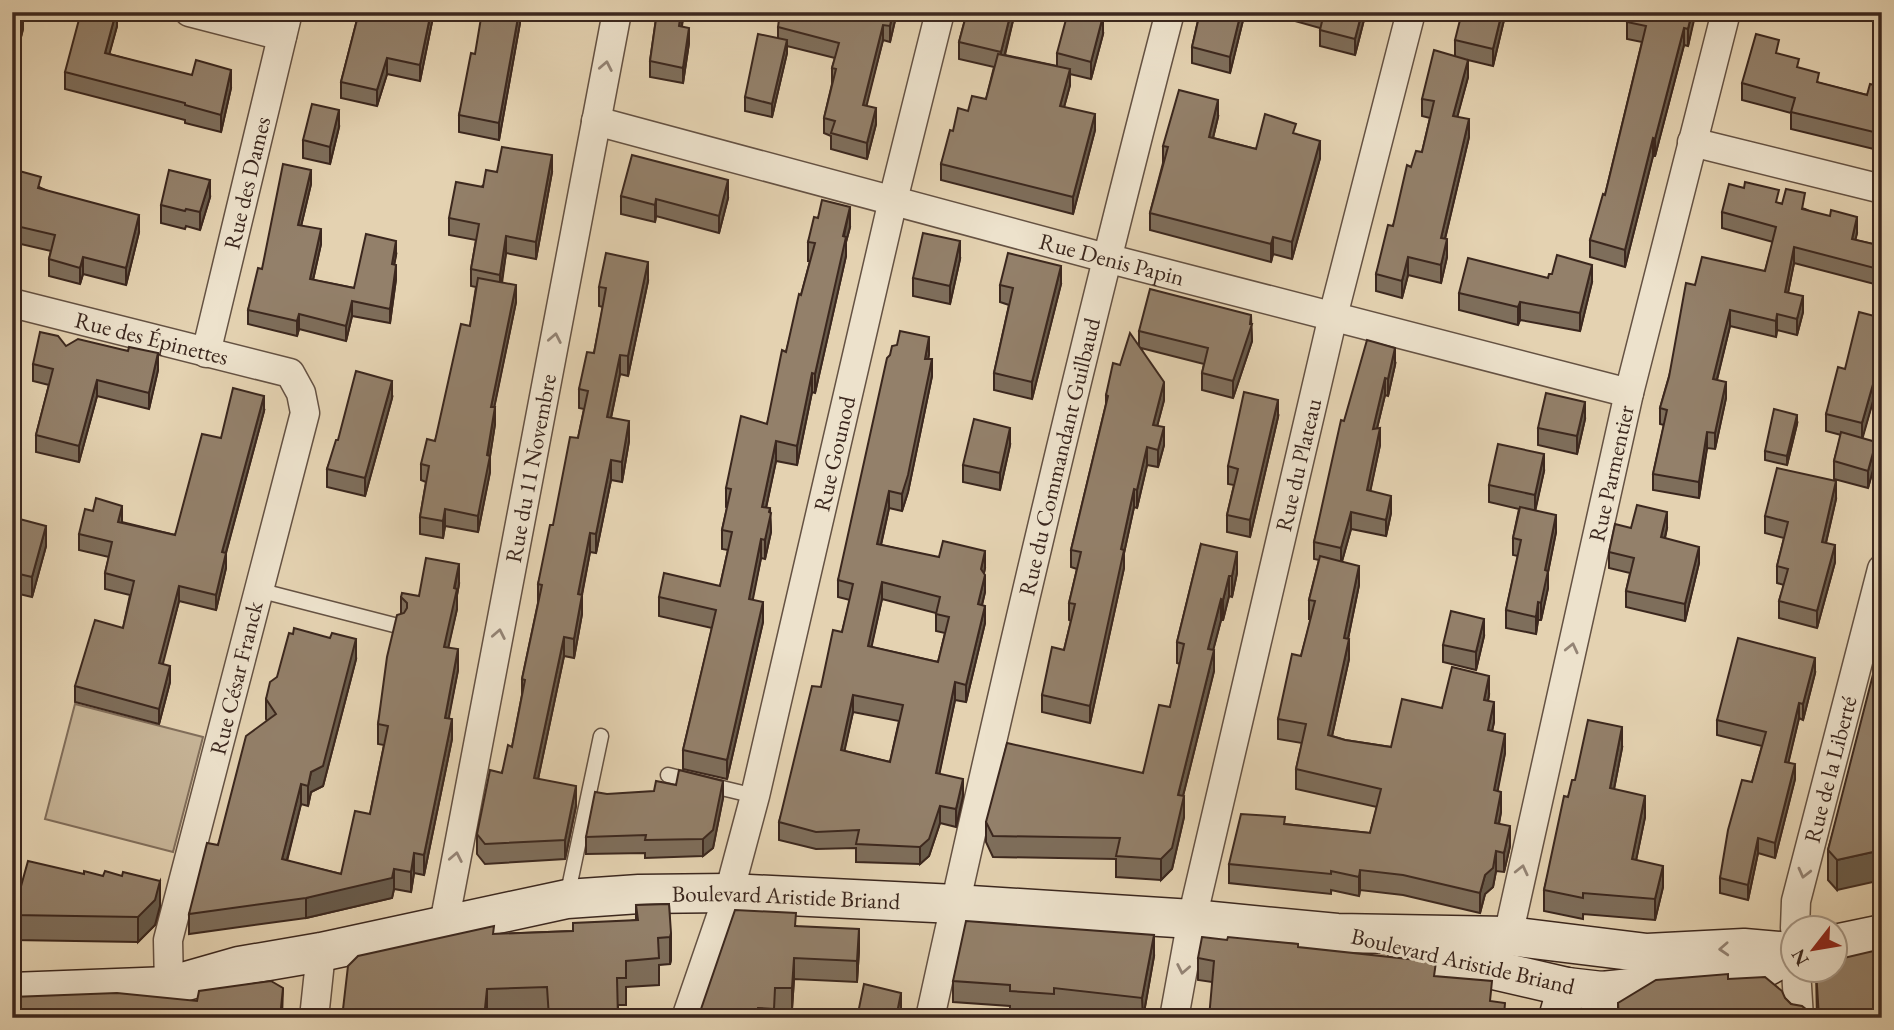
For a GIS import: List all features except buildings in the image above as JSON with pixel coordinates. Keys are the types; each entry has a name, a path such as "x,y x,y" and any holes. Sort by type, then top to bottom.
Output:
{"main road":[{"name":"Boulevard Aristide Briand","path":"12,992 240,966 321,952 567,899 639,894 729,892 1192,919 1337,933 1508,936 1647,953 1744,948 1778,951"},
{"name":"Boulevard Aristide Briand","path":"1337,933 1581,997 1749,976 1778,961"},
{"path":"1848,941 1882,934"},
{"path":"1551,942 1581,997 1647,953"},
{"name":"Boulevard Aristide Briand","path":"12,967 168,974"}],"street":[{"path":"189,12 285,24"},
{"name":"Rue du 11 Novembre","path":"444,924 617,12"},
{"name":"Rue Gounod","path":"686,1018 729,892 755,796 892,200 940,12"},
{"name":"Rue du Commandant Guilbaud","path":"930,1018 1106,258 1170,12"},
{"name":"Rue du Plateau","path":"1174,1018 1192,919 1334,316 1411,12"},
{"name":"Rue Parmentier","path":"1508,936 1629,393 1726,12"},
{"name":"Rue des Dames","path":"206,353 285,24"},
{"name":"Rue Denis Papin","path":"596,121 1106,258 1629,393"},
{"path":"1692,142 1882,189"},
{"name":"Rue des Épinettes","path":"12,303 290,373"},
{"name":"Rue César Franck","path":"168,974 168,940 305,413 301,393 290,373"},
{"name":"Rue de la Liberté","path":"1796,914 1796,901 1882,569"},
{"path":"314,1018 321,952"},
{"path":"1797,984 1799,1018"}],"lane":[{"path":"258,590 398,626"},
{"path":"567,899 601,736"},
{"path":"668,775 755,796"}],"shaded area":[{"path":"75,704 203,737 173,852 45,819"}]}
